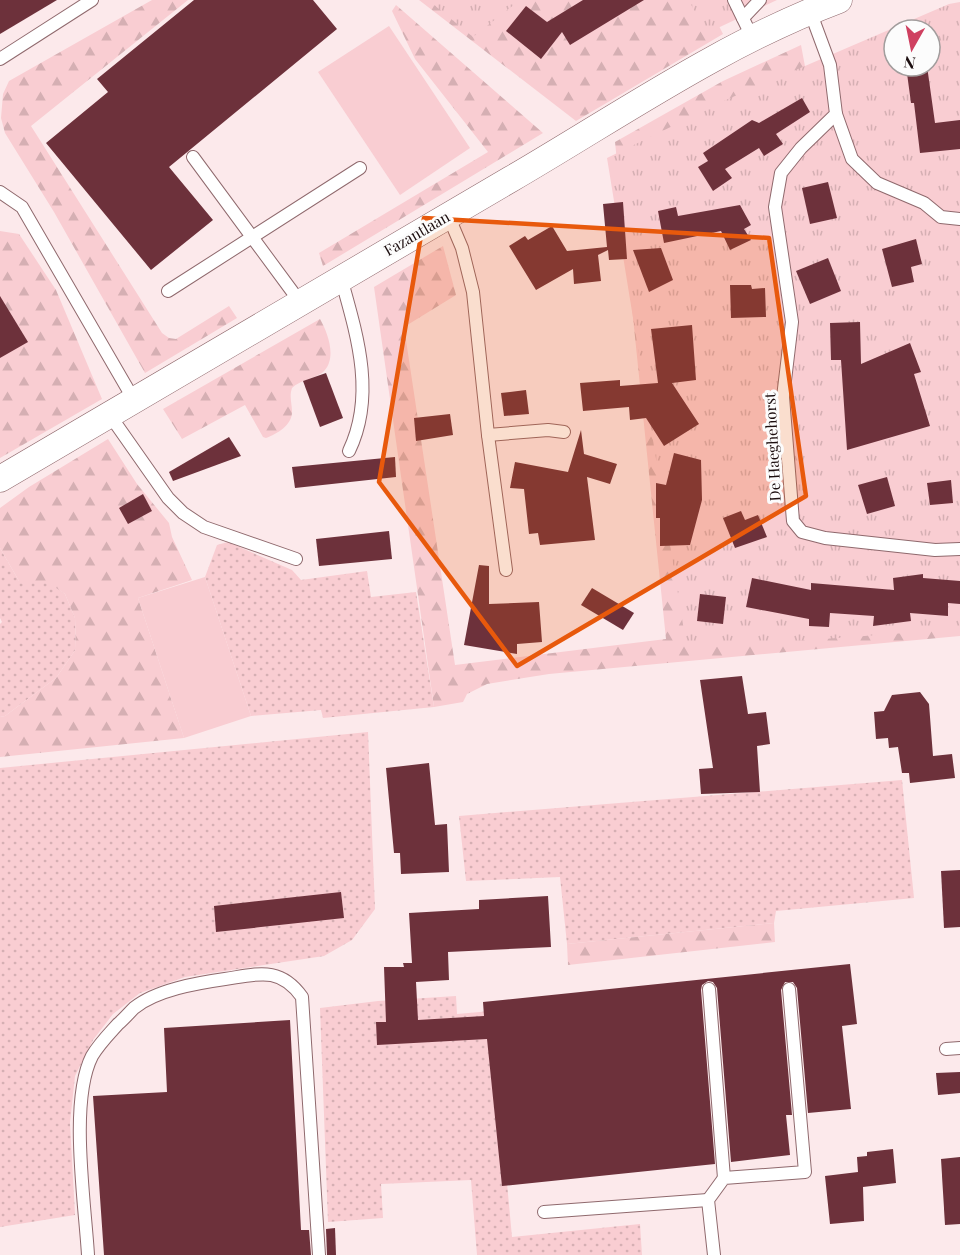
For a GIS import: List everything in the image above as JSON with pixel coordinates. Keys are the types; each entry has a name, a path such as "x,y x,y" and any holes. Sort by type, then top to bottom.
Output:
{"street":[{"name":"Fazantlaan","path":"0,480 707,61 747,28 810,11 839,0"}],"lane":[{"path":"0,59 92,0"},
{"path":"734,0 747,28"},
{"path":"747,28 760,0"},
{"path":"810,11 830,65 836,114 852,159 877,183 924,203 941,217 960,219"},
{"name":"De Haeghehorst","path":"836,114 801,148 781,173 775,207 792,322 783,397 793,521 802,532 825,538 935,550 960,549"},
{"path":"193,157 300,302"},
{"path":"168,291 360,168"},
{"path":"0,192 22,207 134,400"},
{"path":"448,215 462,249 473,292 488,435 506,570"},
{"path":"341,278 361,356 363,390 362,414 349,451"},
{"path":"109,414 168,498 183,513 204,527 296,559"},
{"path":"488,435 548,430 564,432"},
{"path":"88,1255 80,1108 84,1083 92,1057 106,1036 136,1007 164,993 200,982 256,975 278,976 292,984 302,998 320,1255"},
{"path":"710,989 724,1178 708,1200 714,1255"},
{"path":"724,1178 805,1172 789,989"},
{"path":"946,1049 960,1048"},
{"path":"544,1212 708,1200"}],"highlighted area":[{"path":"424,218 769,238 806,496 517,666 379,482"}],"green space":[{"path":"152,0 188,0 31,126 162,333 169,338 176,339 229,306 237,318 145,373 54,212 5,133 1,118 3,94 9,81"},
{"path":"419,0 706,0 723,34 576,121"},
{"path":"428,0 520,0 473,37"},
{"path":"689,0 777,0 705,34"},
{"path":"960,2 960,629 687,649 607,158 728,99 882,33 882,78 942,78 942,18 916,18 949,4"},
{"path":"396,5 543,133 323,266 319,253 488,152 415,59 392,11"},
{"path":"389,26 470,148 400,195 318,72"},
{"path":"801,45 815,120 960,558 960,636 549,674 487,684 467,694 463,702 434,707 374,287 443,246 456,295 404,327 455,665 666,639 615,142 723,81"},
{"path":"0,231 19,234 56,290 102,399 0,458"},
{"path":"320,319 330,346 330,361 322,373 292,388 291,417 283,428 266,438 263,437 245,405 182,439 163,409"},
{"path":"108,439 137,484 169,523 172,537 192,580 138,598 184,738 0,757 0,717 5,716 56,678 76,649 75,618 65,594 46,581 19,581 0,548 0,508 29,487"},
{"path":"228,542 292,570 301,580 367,571 371,597 416,592 434,707 323,718 321,710 251,716 205,577 217,545"},
{"path":"0,548 19,581 46,580 65,594 75,618 76,649 56,678 5,716 0,717 0,624 2,622 0,618"},
{"path":"205,577 251,716 184,738 138,598"},
{"path":"368,732 375,909 352,940 324,956 185,977 140,993 113,1014 93,1040 75,1076 70,1123 75,1215 0,1227 0,768"},
{"path":"902,780 914,898 776,911 774,923 567,944 560,877 466,881 459,816"},
{"path":"774,923 775,942 568,965 567,944"},
{"path":"456,996 457,1014 491,1011 512,1237 640,1224 642,1255 477,1255 471,1180 381,1184 383,1218 328,1222 320,1008 378,1001"}],"building":[{"path":"0,0 57,0 0,34"},
{"path":"194,0 313,0 337,29 169,167 213,220 151,270 46,143 108,92 97,79"},
{"path":"583,0 644,0 570,45 562,32 541,59 506,31 526,6 547,22"},
{"path":"908,78 929,78 935,123 960,120 960,149 920,153 914,103 911,103"},
{"path":"802,98 810,112 776,134 783,144 764,156 759,148 725,169 732,178 713,191 698,167 708,161 703,153 752,120 759,123"},
{"path":"828,182 837,218 810,224 802,188"},
{"path":"623,202 627,259 609,260 608,250 598,255 601,281 574,284 573,269 536,290 509,246 525,236 528,240 552,226 567,251 607,247 603,204"},
{"path":"740,205 751,225 744,229 751,240 730,250 721,231 664,243 658,211 676,207 678,216"},
{"path":"916,239 922,264 911,267 914,282 892,287 882,249"},
{"path":"661,248 673,280 649,292 633,250"},
{"path":"828,258 841,291 810,304 796,271"},
{"path":"730,285 751,285 752,289 765,288 766,317 731,318"},
{"path":"0,296 28,342 0,358"},
{"path":"860,322 861,364 910,343 921,372 914,374 930,426 847,450 841,360 831,360 830,323"},
{"path":"692,325 696,380 672,383 699,424 664,446 646,418 630,420 629,407 583,411 580,383 620,380 620,386 658,383 651,329"},
{"path":"326,373 343,418 320,427 303,381"},
{"path":"526,390 529,414 504,416 501,393"},
{"path":"450,414 453,435 416,441 414,418"},
{"path":"581,430 584,454 617,464 610,484 587,477 595,540 540,545 538,533 529,534 524,489 510,488 515,462 568,472"},
{"path":"229,437 241,456 173,481 169,472"},
{"path":"674,453 701,460 702,500 690,545 660,546 660,518 656,518 656,483 666,485"},
{"path":"395,457 396,477 295,488 292,467"},
{"path":"887,477 895,506 867,514 858,485"},
{"path":"951,480 953,503 930,505 927,483"},
{"path":"143,494 152,511 128,524 119,508"},
{"path":"741,511 745,520 758,515 767,537 735,548 723,518"},
{"path":"389,531 392,559 319,566 316,539"},
{"path":"479,565 489,566 489,604 539,602 542,642 517,644 517,654 464,645"},
{"path":"923,574 923,578 960,581 960,604 948,603 948,616 910,613 911,621 873,626 874,616 830,613 829,627 809,626 809,619 746,607 752,578 811,590 811,583 894,590 893,578"},
{"path":"592,588 634,613 623,630 581,605"},
{"path":"700,594 726,597 723,624 697,621"},
{"path":"742,676 748,714 766,712 770,744 757,746 760,792 701,794 699,769 713,768 700,680"},
{"path":"920,692 929,704 933,756 952,754 955,778 910,783 909,773 902,773 898,747 889,748 888,738 876,739 874,712 884,711 892,695"},
{"path":"429,763 435,825 447,824 449,872 401,874 400,853 394,853 386,768"},
{"path":"960,870 960,927 944,928 941,871"},
{"path":"341,892 344,918 216,932 214,906"},
{"path":"548,896 551,947 448,952 449,980 416,982 418,1020 484,1016 483,1002 850,964 857,1024 842,1026 851,1109 808,1113 797,988 793,982 785,982 781,990 792,1115 786,1115 790,1155 731,1162 717,988 713,982 708,981 702,985 701,990 715,1164 502,1186 487,1039 377,1045 376,1022 386,1022 384,967 404,967 403,963 412,963 409,913 479,909 479,900"},
{"path":"290,1020 301,1230 309,1230 311,1255 104,1255 93,1096 167,1092 164,1028"},
{"path":"960,1072 960,1093 938,1095 936,1073"},
{"path":"893,1149 896,1183 863,1187 864,1221 830,1224 825,1176 858,1172 857,1157 867,1156 867,1152"},
{"path":"960,1157 960,1224 945,1225 941,1159"},
{"path":"335,1228 336,1255 327,1255 326,1229"}]}
